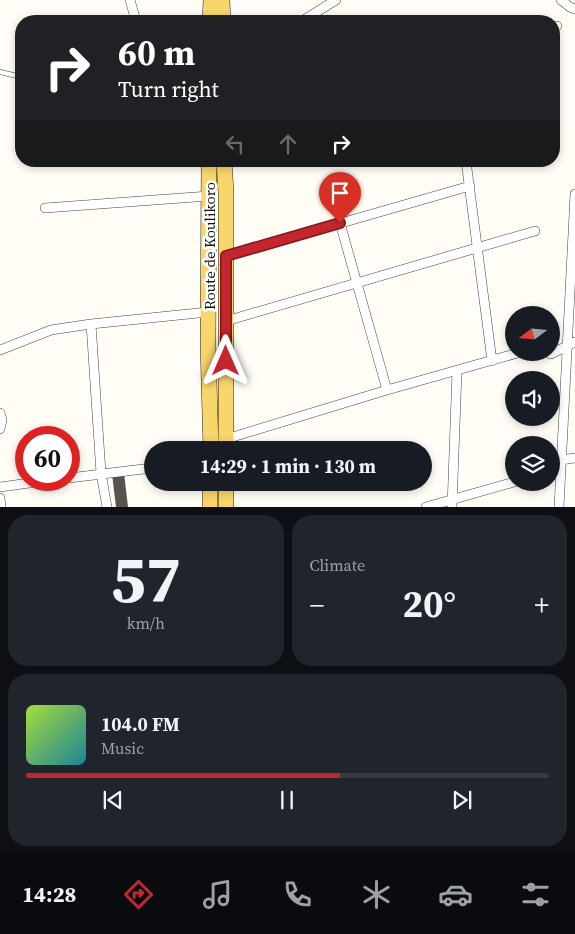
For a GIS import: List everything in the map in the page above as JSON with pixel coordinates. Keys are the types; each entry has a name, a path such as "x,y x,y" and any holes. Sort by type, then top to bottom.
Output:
{"main road":[{"path":"210,15 211,0"},
{"path":"222,0 223,15"},
{"name":"Route de Koulikoro","path":"209,167 208,364 211,441"},
{"name":"Route de Koulikoro","path":"224,167 226,441"},
{"path":"210,491 210,506"},
{"path":"226,491 226,506"}],"street":[{"path":"130,0 134,15"},
{"path":"312,15 336,0"},
{"path":"561,0 575,9"},
{"path":"467,167 492,361"},
{"path":"226,256 470,186"},
{"path":"559,506 571,344 575,194"},
{"path":"45,208 209,196"},
{"path":"340,223 387,390"},
{"path":"226,322 356,282 536,231"},
{"path":"0,350 51,330 208,312"},
{"path":"91,324 101,473 107,506"},
{"path":"238,441 387,390 505,357"},
{"path":"452,503 457,371"},
{"path":"0,413 2,420 0,429"},
{"path":"561,460 575,458"},
{"path":"80,476 144,469"},
{"path":"0,487 15,485"},
{"path":"426,506 452,503 505,485"},
{"path":"0,498 1,506"}],"lane":[{"path":"0,72 15,76"}],"building":[{"path":"124,473 128,507 116,507 112,474"}],"route":[{"path":"226,361 226,256 340,223"}]}
